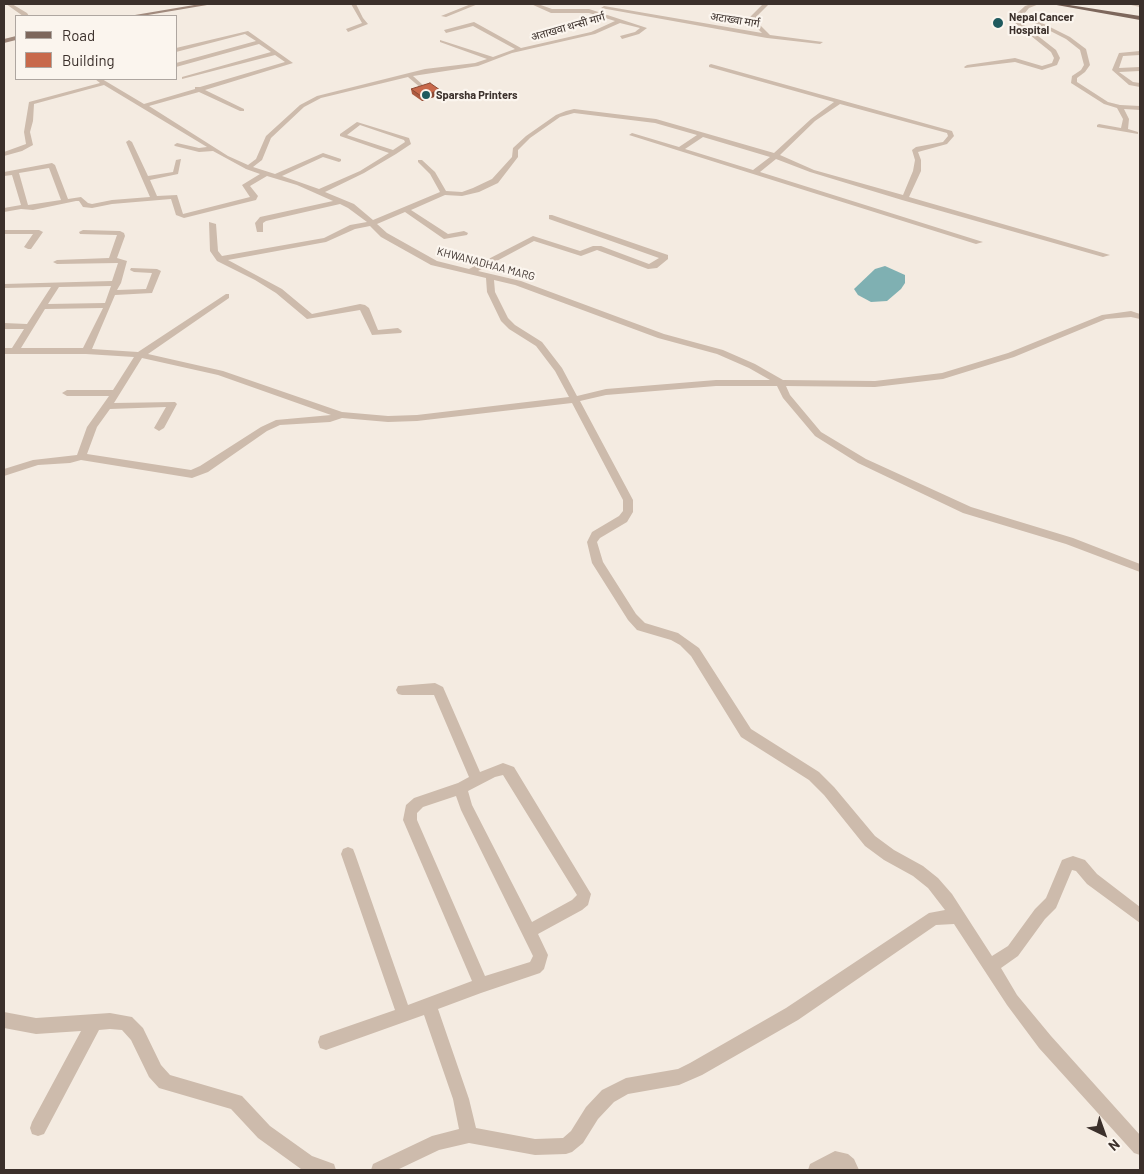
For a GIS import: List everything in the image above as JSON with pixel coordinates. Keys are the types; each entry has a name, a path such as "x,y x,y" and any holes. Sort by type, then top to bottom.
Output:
{"main road":[{"path":"1054,4 1140,18"}],"street":[{"path":"9,4 25,15"},
{"path":"138,15 210,4"},
{"path":"348,30 365,24 354,4"},
{"path":"444,16 476,4"},
{"name":"अताखवा थन्सी मार्ग","path":"534,4 551,11 581,10 620,20"},
{"name":"अटाख्वा मार्ग","path":"590,4 767,36 820,42"},
{"path":"766,4 754,17 753,21 767,36"},
{"path":"967,67 1016,60 1042,68 1054,64 1057,58 1054,51 1017,22 1015,18 1027,7 1036,4"},
{"path":"1134,4 1140,5"},
{"path":"596,13 604,8"},
{"path":"1021,14 1063,35 1083,49 1087,65 1074,77 1074,83 1101,101 1120,107 1140,108"},
{"path":"620,20 644,28 637,33 622,37"},
{"name":"अताखवा थन्सी मार्ग","path":"248,168 259,160 268,137 310,101 335,93 438,68 476,65 491,58 593,33 620,20"},
{"path":"446,31 474,24 521,50"},
{"path":"143,106 290,63 246,32 178,49"},
{"path":"442,41 491,58"},
{"path":"178,64 260,42"},
{"path":"184,78 276,53"},
{"path":"1115,70 1121,54 1140,53"},
{"path":"711,66 782,84 838,102 950,132 950,136 945,143 918,148 914,151 918,160 917,171 904,198"},
{"path":"1115,70 1140,68"},
{"path":"1115,70 1118,75 1131,84 1140,85"},
{"path":"178,73 200,90 242,110"},
{"path":"409,75 421,86"},
{"path":"4,174 15,172 25,159 30,145 27,132 31,103 101,81"},
{"name":"KHWANADHAA MARG","path":"101,81 248,168 300,183 351,206 384,235 434,263 518,283 661,336 720,352 752,366 779,382"},
{"path":"754,174 813,120 838,102"},
{"path":"1120,107 1126,119 1124,131"},
{"path":"220,259 326,240 353,227 372,223 444,192 462,194 495,181 515,157 516,149 541,128 568,112 574,111 656,121 775,156 804,179 850,193 904,198 979,242"},
{"path":"318,192 362,172 394,153 409,141 359,123 342,134 394,153"},
{"path":"1099,126 1136,133"},
{"path":"632,135 754,174 804,179 938,218 1106,255"},
{"path":"680,149 703,135"},
{"path":"129,142 155,198"},
{"path":"177,145 199,150 214,149"},
{"path":"4,154 52,165 65,201"},
{"path":"4,210 25,207 33,208 80,199 86,205 92,206 174,196 180,215 184,216 253,198 254,196 246,186 271,174 323,155 338,160"},
{"path":"146,179 176,172 179,160"},
{"path":"420,161 433,173 444,192"},
{"path":"15,172 25,207"},
{"path":"260,230 259,223 262,219 341,202"},
{"path":"406,209 447,237 464,233"},
{"path":"470,272 533,238 582,254 593,248 598,248 648,267 654,266 664,257 552,218"},
{"path":"212,224 214,251 220,259 279,291 310,317 360,307 365,308 375,333 398,331"},
{"path":"4,232 39,232 28,247"},
{"path":"82,232 120,233 121,236 112,260"},
{"path":"58,262 123,261 108,305 86,351"},
{"path":"112,293 149,291 157,271 134,270"},
{"path":"490,276 491,292 504,319 512,327 539,344 559,370 628,500 628,512 622,519 596,535 592,542 598,564 632,617 641,627 674,636 684,642 695,652 746,733 814,776 829,791 870,841 934,883 947,899 1012,1000 1045,1042 1140,1147"},
{"path":"4,286 116,283"},
{"path":"14,352 44,307 56,285"},
{"path":"81,457 87,445 92,427 116,392 130,367 140,355 226,296"},
{"path":"44,307 108,305"},
{"path":"4,351 86,351 140,355 220,373 342,415 379,418 417,418 576,399 606,392 716,383 875,384 943,376 1010,356 1105,317 1131,314 1140,316"},
{"path":"4,326 29,327"},
{"path":"779,382 786,396 818,434 862,461 967,510 1069,541 1140,568"},
{"path":"67,393 116,392"},
{"path":"107,406 172,404 159,428"},
{"path":"4,473 38,462 70,460 81,457 192,474 204,469 264,429 279,422 312,422 342,415"},
{"path":"402,690 435,688 439,691 477,780"},
{"path":"481,985 410,820 411,810 419,802 461,788 492,772 503,769 509,771 584,894 583,900 530,931"},
{"path":"326,1042 429,1006 481,985 535,968 539,964 542,955 466,806 461,788"},
{"path":"348,854 404,1015"},
{"path":"990,966 1013,950 1040,914 1051,903 1067,864 1073,863 1087,870 1092,879 1140,916"},
{"path":"378,1170 438,1142 469,1135 535,1147 566,1146 577,1137 592,1114 608,1096 626,1086 679,1077 696,1069 792,1014 934,918 958,916"},
{"path":"429,1006 461,1099 469,1135"},
{"path":"4,1020 36,1026 110,1021 126,1024 137,1034 155,1071 165,1082 236,1102 264,1132 307,1163 328,1170"},
{"path":"38,1128 94,1023"},
{"path":"816,1170 835,1160 842,1160 851,1170"}],"water":[{"path":"885,266 905,275 905,283 901,289 887,301 871,302 858,295 854,289 875,269"}],"building":[{"path":"430,83 440,90 421,96 411,89"}],"place":[{"name":"Nepal Cancer Hospital","path":"998,23"},
{"name":"Sparsha Printers","path":"426,95"}]}
